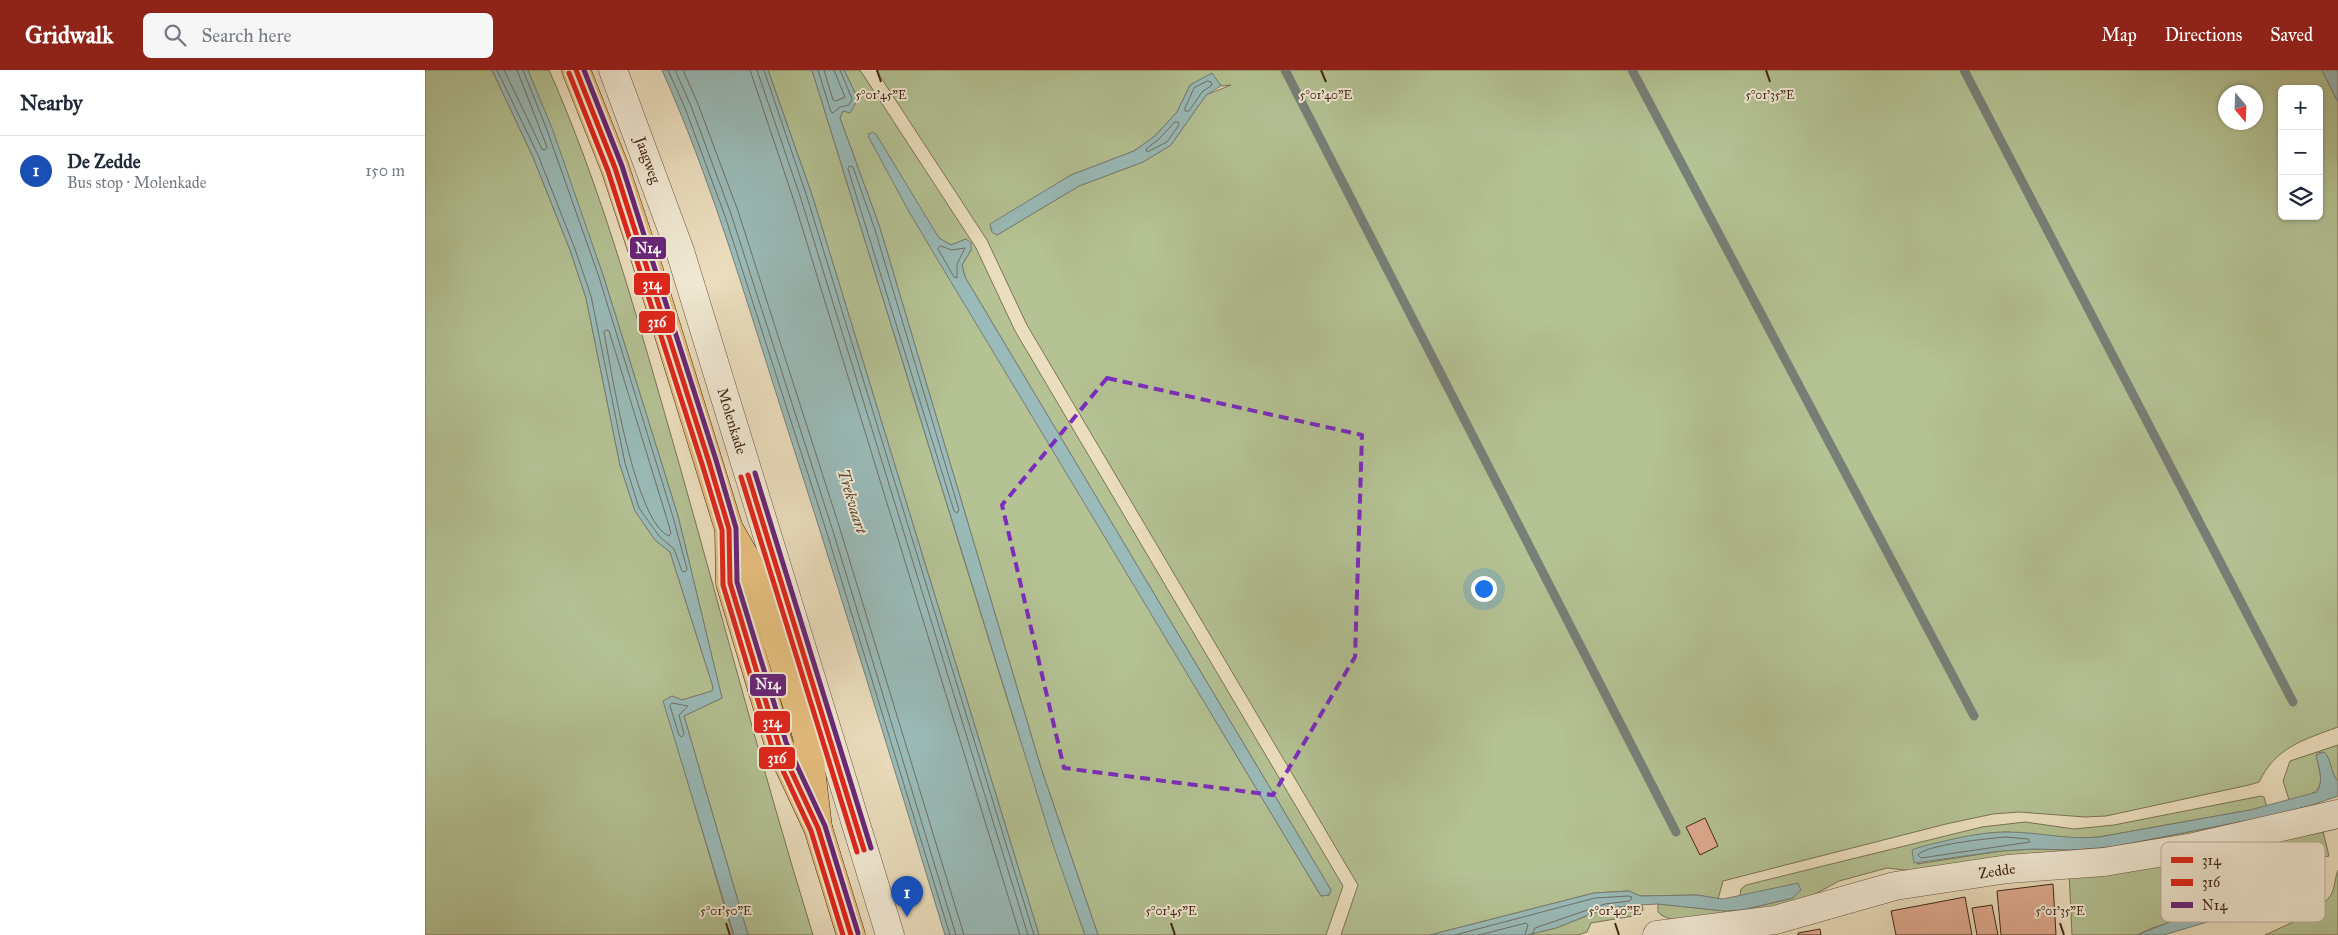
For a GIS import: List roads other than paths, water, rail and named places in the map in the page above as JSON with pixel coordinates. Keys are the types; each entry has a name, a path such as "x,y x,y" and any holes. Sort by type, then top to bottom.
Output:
{"main road":[{"path":"576,70 615,168 647,261 729,529 733,592 779,745 818,828 851,935"}],"street":[{"name":"Jaagweg","path":"613,70 680,251"},
{"name":"Molenkade","path":"680,251 890,935"},
{"name":"Zedde","path":"2215,842 2338,814"},
{"name":"Zedde","path":"1657,935 1775,920 1895,886 2008,869 2103,862 2161,852"}],"water":[{"path":"492,70 528,70 552,128 603,275 678,516 722,698 684,716 748,935 734,935 663,701 672,696 682,700 712,691 713,687 670,552 655,540 635,511 620,465 586,298 570,250 533,157"},
{"name":"Trekvaart","path":"662,70 768,70 812,195 1039,935 945,935 739,276 711,193"},
{"path":"812,70 844,70 858,99 850,113 843,111 840,118 880,228 1041,768 1098,935 1085,935 1053,845"},
{"path":"2322,70 2338,70 2338,102"},
{"path":"1212,73 1221,86 1206,95 1171,145 1143,162 1079,186 997,235 992,232 990,224 1071,175 1134,151 1155,136 1177,112 1190,85"},
{"path":"872,132 876,134 939,238 951,245 966,239 971,243 971,250 962,265 965,277 1331,890 1329,895 1321,896 942,267 908,210 868,136"},
{"path":"2324,752 2338,781 2338,796 2312,805 2270,816 2111,847 2072,850 2033,849 2001,851 1914,863 1912,850 1974,835 2007,832 2087,838 2099,837 2250,810 2317,792 2321,778 2316,755"},
{"path":"1798,883 1801,890 1793,898 1742,910 1724,911 1658,904 1639,905 1606,908 1556,928 1527,935 1430,935 1594,893 1629,891 1640,896 1697,895 1723,899"},
{"path":"2170,922 2207,922 2164,935 2137,935"}],"waterway":[{"path":"1285,70 1676,832"},
{"path":"1632,70 1974,716"},
{"path":"1964,70 2293,702"}],"place":[{"name":"De Zedde","path":"907,917"}]}
